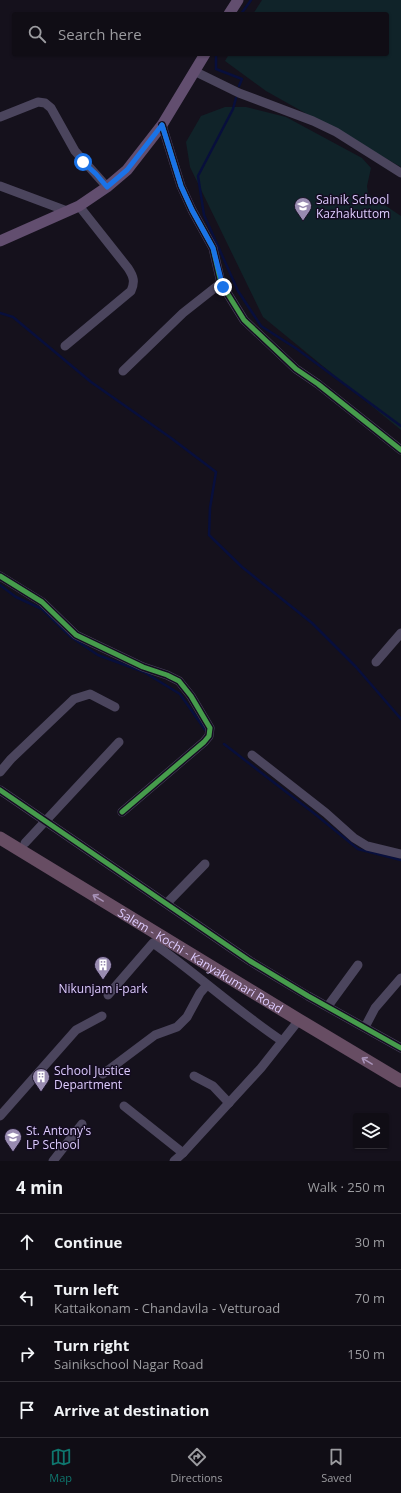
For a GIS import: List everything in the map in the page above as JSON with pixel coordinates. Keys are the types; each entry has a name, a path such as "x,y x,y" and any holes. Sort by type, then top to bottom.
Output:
{"highway":[{"name":"Salem - Kochi - Kanyakumari Road","path":"0,838 401,1081"}],"main road":[{"path":"230,12 238,0"},
{"path":"0,241 80,206 107,187 127,170 162,125 204,56"}],"street":[{"path":"194,71 239,93 312,121 336,132 401,173"},
{"path":"0,117 38,102 45,103 51,108 75,151 107,187"},
{"path":"162,125 181,186 192,210 213,248 221,283 244,320 296,369 318,384 401,450"},
{"path":"0,186 67,211"},
{"path":"65,346 131,291 134,284 133,276 128,268 80,206"},
{"path":"123,371 183,313 221,283"},
{"path":"0,576 42,602 76,635 143,667 167,675 179,681 191,696 210,728 209,736 204,742 122,812"},
{"path":"376,662 401,633"},
{"path":"0,772 11,759 74,699 90,694 115,707"},
{"path":"25,843 119,742"},
{"path":"252,755 326,813 354,838 367,846 401,854"},
{"path":"0,790 250,961 308,996 401,1048"},
{"path":"167,903 205,864"},
{"path":"108,995 152,943 282,1041"},
{"path":"328,1006 358,965"},
{"path":"365,1028 375,1008 401,978"},
{"path":"103,1074 155,1035 177,1027 187,1017 200,993 208,985"},
{"path":"0,1116 76,1030 102,1016"},
{"path":"174,1161 261,1068 299,1020"},
{"path":"194,1076 213,1086 229,1102"},
{"path":"124,1106 183,1153"},
{"path":"53,1161 82,1124"}],"shaded area":[{"path":"262,0 401,0 401,167 266,91 225,61 228,56 389,56 389,12 254,12"},
{"name":"Sainik School Kazhakuttom","path":"225,107 246,107 286,117 362,158 371,168 367,186 368,194 401,216 401,430 263,317 190,167 186,142 201,116"}],"waterway":[{"path":"242,12 251,0"},
{"path":"216,56 216,69 242,79 239,86"},
{"path":"236,98 233,109 198,176 204,215 238,291 261,326 297,349 401,426"},
{"path":"0,313 13,317 91,382 171,438 216,472 210,508 209,535 242,567 312,623 356,667 401,719"},
{"path":"0,585 16,597 42,609 71,637 98,655 144,672 180,694 206,731"},
{"path":"224,744 358,849 401,860"}],"cycle path":[{"path":"162,125 181,186 192,210 213,248 221,283 244,320 296,369 318,384 401,450"},
{"path":"0,576 42,602 76,635 143,667 167,675 179,681 191,696 210,728 209,736 204,742 122,812"},
{"path":"0,790 250,961 308,996 401,1048"}],"place":[{"name":"Sainik School Kazhakuttom","path":"303,221"},
{"name":"Nikunjam i-park","path":"103,980"},
{"name":"School Justice Department","path":"41,1092"},
{"name":"St. Antony's LP School","path":"13,1152"}],"route":[{"path":"83,162 107,187 127,170 162,125 181,186 192,210 213,248 223,287"}]}
